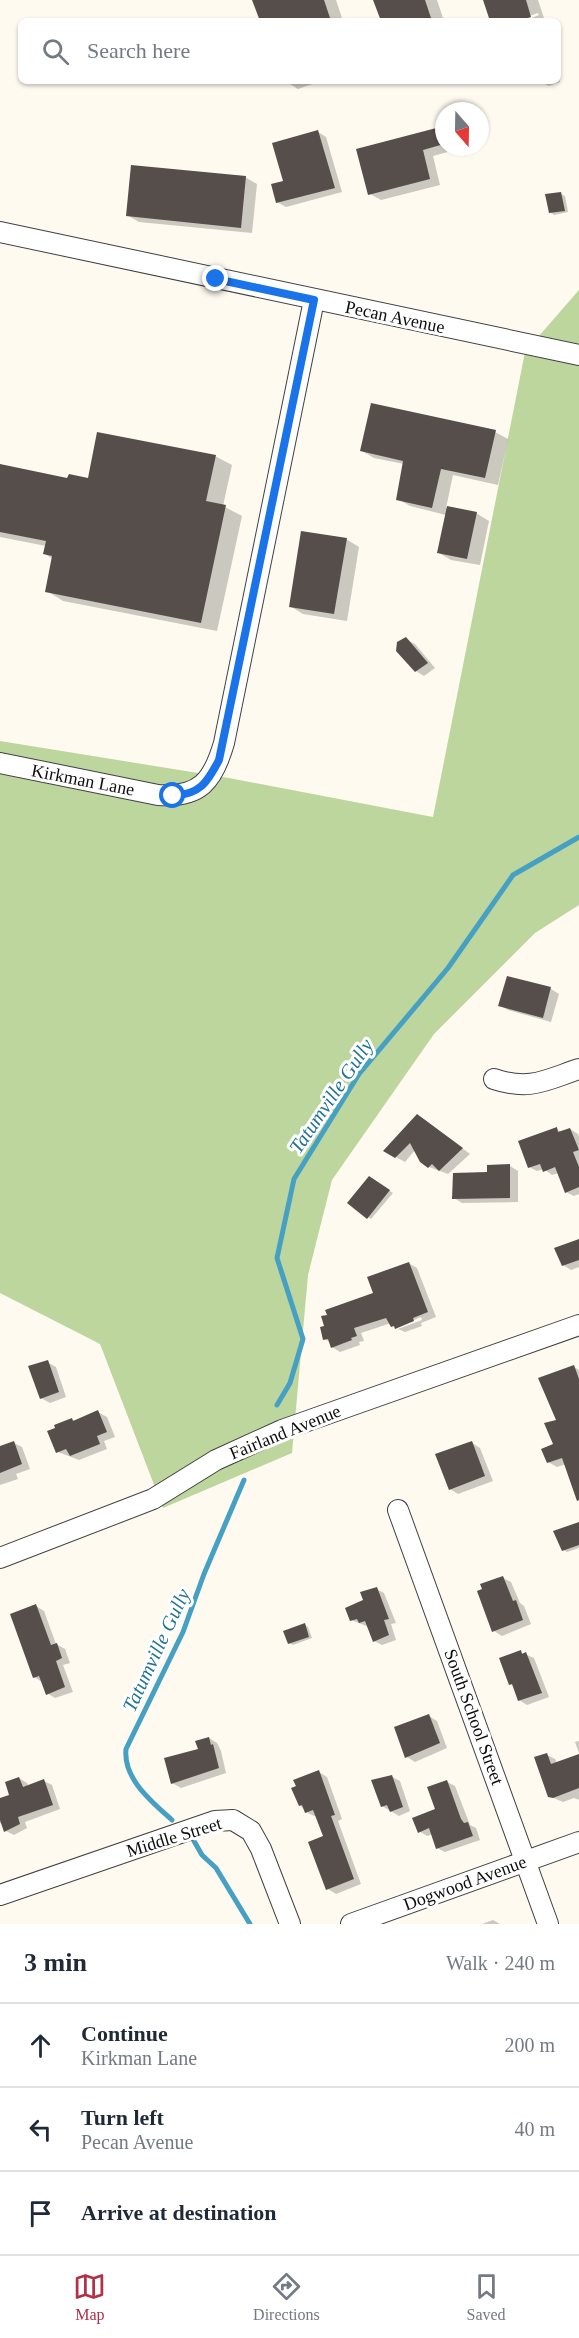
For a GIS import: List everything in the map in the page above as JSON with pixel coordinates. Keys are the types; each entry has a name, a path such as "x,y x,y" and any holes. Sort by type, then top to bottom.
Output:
{"street":[{"name":"Pecan Avenue","path":"0,232 579,355"},
{"name":"Kirkman Lane","path":"0,763 158,795 183,795 202,787 209,780 224,743 314,300"},
{"path":"494,1079 510,1084 532,1085 579,1069"},
{"name":"Fairland Avenue","path":"0,1558 153,1499 216,1460 282,1430 579,1326"},
{"name":"South School Street","path":"398,1510 548,1924"},
{"name":"Middle Street","path":"0,1896 215,1821 232,1820 251,1831 261,1849 290,1924"},
{"name":"Dogwood Avenue","path":"351,1924 579,1842"}],"green space":[{"path":"579,290 579,905 535,933 434,1034 332,1180 308,1275 292,1453 163,1508 100,1344 0,1293 0,741 229,778 433,817 525,352"}],"building":[{"path":"252,0 324,0 330,18 259,18"},
{"path":"373,0 425,0 431,18 380,18"},
{"path":"483,0 526,0 531,17 528,18 489,18"},
{"path":"435,128 435,147 423,150 430,179 368,195 356,149"},
{"path":"318,130 335,188 276,203 271,184 283,181 272,143"},
{"path":"131,165 246,176 241,228 126,216"},
{"path":"561,192 565,211 549,213 545,194"},
{"path":"371,403 496,430 485,478 441,469 432,508 396,500 403,461 360,451"},
{"path":"97,432 216,455 206,501 226,505 201,623 45,592 52,556 43,554 46,541 0,532 0,464 67,478 69,474 88,478"},
{"path":"447,506 477,512 467,559 437,553"},
{"path":"301,531 347,538 334,614 289,607"},
{"path":"406,637 428,663 415,672 396,651 397,642"},
{"path":"507,976 551,987 543,1018 498,1006"},
{"path":"417,1114 463,1148 439,1171 432,1164 428,1168 420,1162 410,1143 395,1158 383,1151"},
{"path":"557,1127 558,1132 570,1128 579,1150 573,1152 579,1167 579,1187 565,1193 555,1167 543,1172 540,1164 528,1168 518,1141"},
{"path":"510,1164 510,1198 452,1199 453,1173 487,1172 487,1165"},
{"path":"369,1176 390,1190 367,1219 347,1203"},
{"path":"579,1239 579,1260 562,1266 554,1248"},
{"path":"409,1262 428,1312 395,1329 394,1326 391,1327 386,1318 354,1328 357,1336 331,1348 328,1339 323,1340 320,1327 324,1326 321,1316 327,1315 325,1310 373,1293 367,1277"},
{"path":"48,1360 59,1392 40,1399 28,1366"},
{"path":"574,1365 579,1379 579,1500 577,1501 562,1458 547,1463 541,1449 553,1444 544,1423 556,1420 538,1378"},
{"path":"98,1410 107,1432 97,1436 100,1444 70,1456 66,1449 56,1453 47,1431 55,1428 54,1425 72,1418 73,1421"},
{"path":"14,1441 22,1464 0,1473 0,1446"},
{"path":"472,1441 485,1476 449,1490 435,1454"},
{"path":"579,1522 579,1545 562,1551 553,1531"},
{"path":"503,1576 513,1601 516,1600 523,1620 492,1632 477,1591 482,1589 480,1584"},
{"path":"377,1587 389,1619 384,1620 389,1635 373,1642 365,1621 359,1623 357,1619 350,1621 345,1608 363,1600 360,1592"},
{"path":"36,1604 51,1645 57,1643 62,1658 56,1661 65,1687 46,1695 39,1676 33,1678 10,1614"},
{"path":"305,1623 309,1637 288,1644 283,1631"},
{"path":"521,1650 522,1654 526,1652 542,1693 518,1701 499,1658"},
{"path":"429,1714 440,1743 405,1758 394,1727"},
{"path":"209,1737 219,1768 171,1784 164,1758 198,1749 195,1741"},
{"path":"547,1753 551,1764 579,1754 579,1788 553,1798 548,1797 534,1757"},
{"path":"319,1770 335,1815 331,1816 354,1879 326,1890 308,1842 323,1836 313,1810 305,1813 302,1805 299,1806 291,1788 296,1786 293,1780"},
{"path":"392,1775 403,1807 390,1812 387,1805 381,1807 371,1780"},
{"path":"19,1777 23,1787 44,1779 53,1805 18,1817 20,1824 4,1832 0,1820 0,1798 9,1795 5,1782"},
{"path":"447,1780 461,1819 464,1823 468,1822 473,1836 436,1849 429,1828 418,1833 412,1818 435,1809 427,1787"}],"waterway":[{"name":"Tatumville Gully","path":"277,1405 290,1383 303,1339 277,1258 294,1179 359,1074 448,968 513,875 579,837"},
{"name":"Tatumville Gully","path":"172,1820 148,1798 134,1780 126,1760 126,1749 183,1632 204,1574 244,1480"},
{"name":"Tatumville Gully","path":"194,1841 202,1855 216,1868 250,1924"}],"route":[{"path":"173,796 193,792 209,780 224,743 314,300 216,279"}]}
